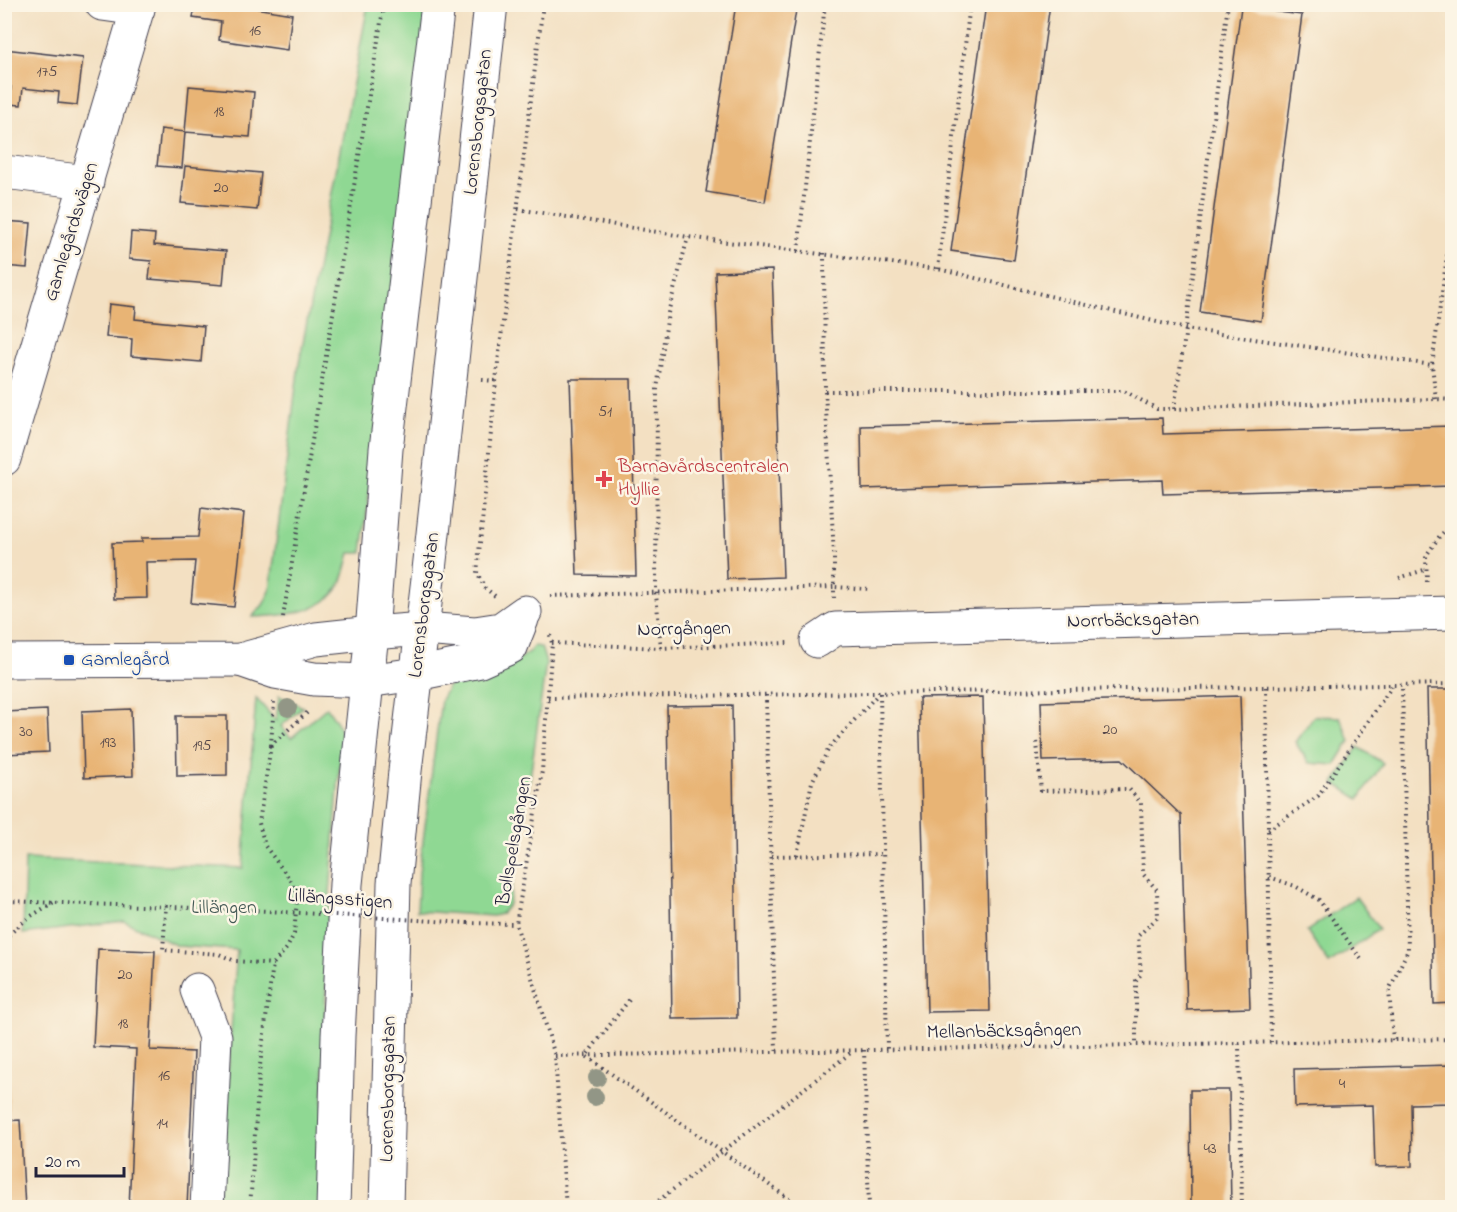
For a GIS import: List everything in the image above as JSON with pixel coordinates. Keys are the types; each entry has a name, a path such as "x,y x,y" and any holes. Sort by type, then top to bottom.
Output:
{"main road":[{"path":"102,4 138,7"},
{"path":"333,1208 338,1036 346,884 372,633 386,449 438,4"},
{"name":"Lorensborgsgatan","path":"386,1208 394,884 491,4"},
{"name":"Gamlegårdsvägen","path":"4,459 138,7"},
{"path":"4,172 87,182"},
{"path":"4,661 240,660 316,639 423,629 475,633 501,629 525,612 510,646 480,661 416,674 367,681 314,679 275,672 240,660"},
{"name":"Norrbäcksgatan","path":"826,635 1441,614"},
{"path":"197,990 215,1037 207,1208"}],"path":[{"path":"282,623 384,4"},
{"path":"500,599 484,588 477,573 496,381 543,4"},
{"path":"798,251 825,4"},
{"path":"938,268 970,4"},
{"path":"1174,409 1228,4"},
{"path":"518,209 688,237 938,268 1186,329 1432,365"},
{"path":"1436,399 1432,365 1452,219"},
{"path":"661,648 656,594 657,389 668,313 688,237"},
{"path":"824,253 825,391 834,555 834,586 826,635"},
{"path":"482,380 496,381"},
{"path":"825,391 1124,391 1156,409 1452,400"},
{"path":"1441,614 1427,569 1426,556 1452,523"},
{"path":"1399,578 1427,569"},
{"path":"541,596 656,594 834,586 870,590"},
{"name":"Bollspelsgången","path":"548,627 552,643 542,771 516,924 555,1056 566,1208"},
{"name":"Norrgången","path":"552,643 661,648 826,635"},
{"path":"548,698 1452,684"},
{"path":"1268,831 1318,796 1392,685"},
{"path":"1393,1040 1389,990 1408,950 1402,685"},
{"path":"1266,687 1271,1042"},
{"path":"880,693 887,1049"},
{"path":"797,855 812,782 829,748 880,693"},
{"path":"766,695 776,1051"},
{"path":"250,1208 259,1073 273,964 287,948 294,934 297,900 292,882 265,846 259,823 271,745 274,698"},
{"path":"271,745 314,706"},
{"path":"1037,742 1041,792 1129,789 1141,803 1143,874 1157,890 1158,917 1138,936 1141,974 1136,981 1136,1045"},
{"path":"771,856 883,854"},
{"path":"1269,876 1295,886 1319,900 1363,962"},
{"name":"Lillängsstigen","path":"6,937 6,901 166,905 516,924"},
{"path":"6,937 28,918 55,902"},
{"path":"166,905 164,950 219,954 235,961 273,964"},
{"path":"629,1000 586,1056 802,1208"},
{"name":"Mellanbäcksgången","path":"555,1056 1452,1039"},
{"path":"1239,1043 1242,1208"},
{"path":"649,1208 855,1050"},
{"path":"864,1050 869,1208"}],"green space":[{"path":"368,5 427,5 362,553 350,553 340,585 324,602 301,612 252,617 263,605 270,591 299,363"},
{"path":"534,646 541,647 546,663 528,793 509,904 501,914 493,916 417,911 419,873 441,700 448,687 459,680 521,658"},
{"name":"Lillängen","path":"279,696 303,707 281,726 291,738 327,707 337,722 342,736 327,932 321,1207 218,1207 237,950 178,946 124,921 23,934 25,859 243,868 256,698 276,721"},
{"path":"1314,716 1340,717 1350,741 1335,765 1309,763 1295,742"},
{"path":"1358,747 1383,763 1359,799 1334,783"},
{"path":"1356,897 1379,929 1329,964 1307,931"}],"building":[{"path":"195,4 229,4 292,14 287,50 219,40 221,22 193,18"},
{"path":"736,4 797,4 765,202 706,192"},
{"path":"986,4 1050,4 1014,260 951,251"},
{"path":"1241,7 1302,15 1261,321 1200,312"},
{"path":"4,49 83,58 77,105 58,103 59,92 23,88 21,105 9,104 11,87 4,86"},
{"path":"189,86 254,92 250,137 185,132"},
{"path":"161,129 185,132 182,168 157,166"},
{"path":"185,166 261,173 257,210 181,203"},
{"path":"4,221 31,223 27,268 4,266"},
{"path":"131,232 155,234 154,245 226,251 223,285 149,279 151,261 129,259"},
{"path":"772,270 783,577 727,579 715,272"},
{"path":"109,304 136,307 135,319 204,326 201,362 131,356 132,339 106,337"},
{"path":"570,379 631,379 636,576 577,575"},
{"path":"1162,418 1163,434 1452,426 1452,486 1163,494 1162,480 862,489 861,426"},
{"path":"201,508 244,513 234,607 191,603 195,561 146,562 147,598 114,599 112,543 142,542 142,538 198,537"},
{"path":"1427,689 1452,689 1452,1003 1434,1004"},
{"path":"1240,696 1250,1008 1187,1010 1181,815 1122,759 1043,761 1041,702"},
{"path":"983,697 990,1011 927,1012 919,698"},
{"path":"732,705 737,1018 672,1019 667,706"},
{"path":"131,709 133,776 84,778 82,711"},
{"path":"47,710 49,752 4,754 4,712"},
{"path":"176,716 227,716 227,775 177,776"},
{"path":"98,949 155,951 150,1050 194,1052 187,1208 129,1208 136,1049 93,1047"},
{"path":"1452,1065 1452,1103 1411,1104 1412,1166 1375,1167 1373,1105 1295,1107 1294,1069"},
{"path":"4,1082 8,1082 9,1113 4,1113"},
{"path":"1190,1090 1229,1090 1231,1208 1191,1208"},
{"path":"20,1120 25,1208 4,1208 4,1121"}],"place":[{"name":"Barnavårdscentralen Hyllie","path":"604,479"},
{"name":"Gamlegård","path":"69,660"}]}
